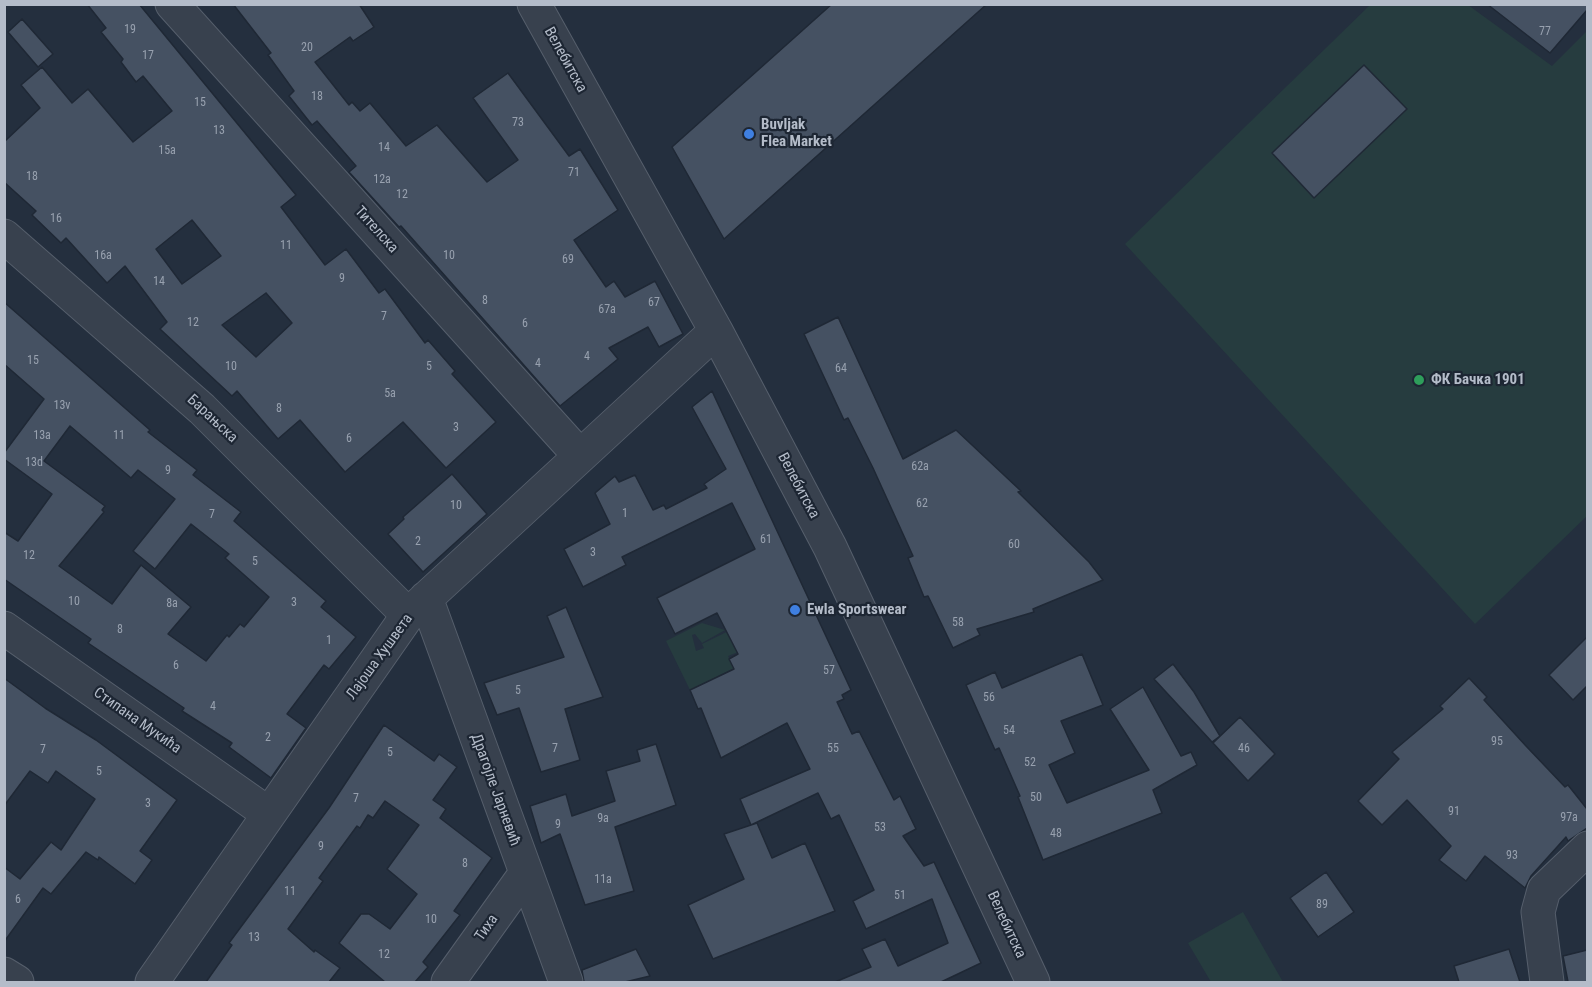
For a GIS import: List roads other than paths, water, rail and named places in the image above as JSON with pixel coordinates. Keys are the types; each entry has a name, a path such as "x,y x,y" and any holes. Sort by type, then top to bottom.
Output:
{"street":[{"name":"Тителска","path":"172,4 580,456"},
{"name":"Велебитска","path":"534,4 716,331 830,547 1033,982"},
{"name":"Барањска","path":"4,236 202,409 417,606"},
{"name":"Лајоша Хушвета","path":"152,982 417,606 716,331"},
{"name":"Драгојле Јарневић","path":"417,606 526,873 566,982"},
{"name":"Стипана Мукића","path":"4,628 269,814"},
{"path":"1547,982 1538,912 1544,890 1587,848"},
{"name":"Тиха","path":"448,982 526,873"},
{"path":"4,974 17,982"}],"place":[{"name":"Buvljak Flea Market","path":"749,134"},
{"name":"ФК Бачка 1901","path":"1419,380"},
{"name":"Ewla Sportswear","path":"795,610"}]}
